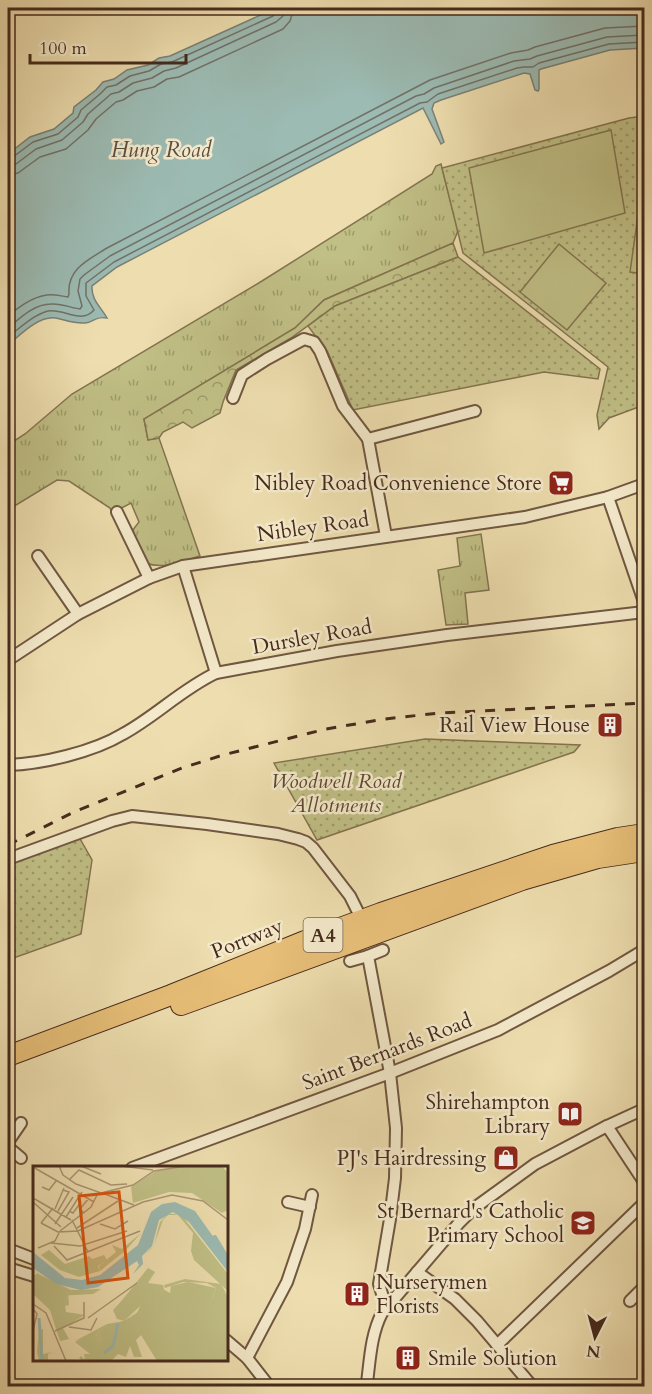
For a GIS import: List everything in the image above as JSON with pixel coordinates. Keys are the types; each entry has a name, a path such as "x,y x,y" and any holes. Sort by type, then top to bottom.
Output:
{"highway":[{"name":"Portway","path":"8,1056 362,920 553,855 618,838 645,834"},
{"name":"Portway","path":"8,1069 522,880 598,858 645,851"}],"street":[{"path":"233,398 242,375 304,339 314,342 343,406 368,439 386,536"},
{"path":"368,439 475,411"},
{"name":"Nibley Road","path":"8,660 78,614 149,578 183,566 525,517 608,497 645,484"},
{"path":"608,497 645,602"},
{"path":"117,512 149,578"},
{"path":"39,556 78,614"},
{"path":"183,566 216,673"},
{"name":"Dursley Road","path":"8,765 45,761 101,745 122,735 198,681 216,673 435,636 645,612"},
{"path":"8,859 112,820 132,816 278,834 298,839 313,848 350,896 362,920"},
{"path":"350,962 383,950"},
{"name":"Saint Bernards Road","path":"135,1166 390,1073 498,1030 645,950"},
{"path":"368,956 390,1073 396,1128 395,1178 379,1284 386,1307"},
{"path":"366,1385 378,1320 386,1307 473,1209 535,1164 645,1108"},
{"path":"8,1142 21,1123"},
{"path":"607,1126 645,1182"},
{"path":"8,1147 21,1158"},
{"path":"247,1358 287,1282 299,1251 311,1201 288,1202"},
{"path":"497,1345 645,1203"},
{"path":"8,1249 33,1259"},
{"path":"8,1268 33,1276"},
{"path":"417,1272 454,1299 477,1321 532,1386"},
{"path":"630,1300 645,1287"},
{"path":"228,1342 247,1358 269,1386"}],"green space":[{"path":"644,116 644,405 609,418 599,429 597,415 608,367 463,253 442,168 629,118"},
{"path":"611,130 625,213 484,253 469,168"},
{"path":"441,164 458,231 453,243 324,300 295,328 144,419 148,440 159,438 200,556 159,566 146,563 133,537 132,531 139,522 131,503 112,513 110,508 69,481 57,480 8,510 8,445 25,434 72,394 262,281 432,174 436,166"},
{"path":"642,187 644,188 644,274 630,272"},
{"path":"453,243 458,257 335,306 291,338 236,370 220,413 192,428 183,422 163,432 159,438 148,440 144,419 295,328 324,300"},
{"path":"559,244 606,283 567,330 520,292"},
{"path":"458,257 600,369 598,379 544,372 353,410 328,353 308,326 335,306"},
{"path":"481,534 489,590 465,593 468,624 446,625 438,570 460,566 457,538"},
{"name":"Woodwell Road Allotments","path":"425,739 580,745 574,752 317,840 274,763"},
{"path":"79,837 92,860 81,934 8,960 8,865"}],"water":[{"name":"Hung Road","path":"276,8 644,8 644,48 610,50 541,69 539,70 538,91 535,90 530,74 524,73 434,103 432,109 444,142 441,144 423,108 117,267 92,286 95,299 107,318 81,323 50,318 30,327 8,345 8,154 30,137 54,129 73,113 74,107 103,82 114,79 127,70 170,56"}],"railway":[{"path":"8,845 74,812 182,768 223,755 326,729 439,713 644,703"}],"place":[{"name":"Nibley Road Convenience Store","path":"561,483"},
{"name":"Rail View House","path":"610,725"},
{"name":"Shirehampton Library","path":"570,1114"},
{"name":"PJ's Hairdressing","path":"506,1158"},
{"name":"St Bernard's Catholic Primary School","path":"583,1223"},
{"name":"Nurserymen Florists","path":"357,1294"},
{"name":"Smile Solution","path":"408,1358"}]}
